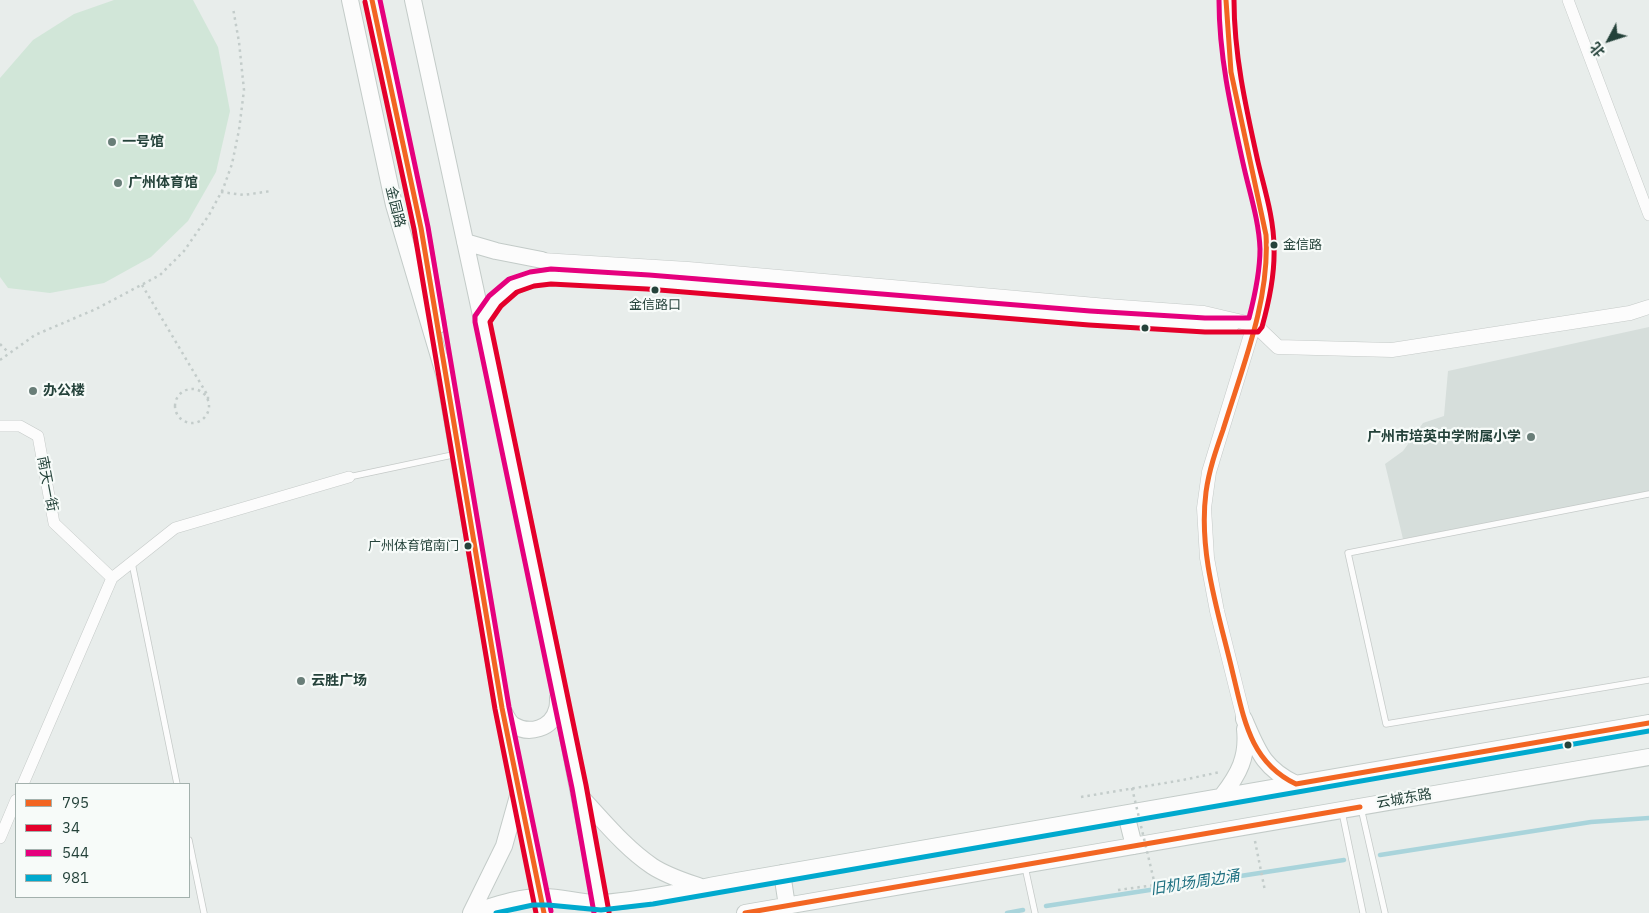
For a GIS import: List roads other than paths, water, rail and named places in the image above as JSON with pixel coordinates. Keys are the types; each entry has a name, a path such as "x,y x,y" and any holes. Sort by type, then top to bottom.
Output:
{"main road":[{"name":"金园路","path":"350,0 394,205 445,377 502,708 544,913"},
{"path":"372,0 432,283 445,377"},
{"path":"413,0 482,320 558,689 600,908"},
{"path":"465,242 496,251 542,260"},
{"path":"482,320 503,292 514,285 532,279 551,276"},
{"path":"502,708 511,724 525,730 538,730 552,721 557,710 558,689"},
{"path":"1244,719 1261,756 1270,768 1281,777 1296,784"},
{"path":"1222,796 1234,782 1246,754 1244,719"},
{"path":"471,913 516,899 540,897 581,902 600,908 782,873 1649,723"},
{"name":"云城东路","path":"745,913 1649,757"},
{"path":"471,913 504,846 519,794"},
{"path":"580,796 630,848 652,866 670,876 703,888"},
{"path":"1126,814 1134,846"},
{"path":"782,873 787,906"}],"street":[{"path":"1226,0 1231,72 1262,214 1267,249 1263,288 1255,325 1209,472 1204,508 1207,558 1217,610 1244,719"},
{"path":"1568,0 1649,215"},
{"path":"542,260 698,270 1097,306 1204,313 1255,325 1278,348 1392,350 1630,313 1649,307"},
{"path":"551,276 648,282 1089,318 1205,325 1255,325"},
{"name":"南天一街","path":"0,426 20,426 38,436 54,523 112,578"},
{"path":"23,783 112,578 175,528 349,476"},
{"path":"0,838 15,802"}],"lane":[{"path":"349,476 458,454"},
{"path":"1649,494 1348,553 1386,724 1649,680"},
{"path":"132,563 177,783"},
{"path":"1361,807 1385,913"},
{"path":"1341,810 1363,913"},
{"path":"190,845 204,913"},
{"path":"1025,865 1035,913"}],"waterway":[{"name":"旧机场周边涌","path":"1380,855 1591,822 1649,818"},
{"name":"旧机场周边涌","path":"1046,906 1344,860"},
{"name":"旧机场周边涌","path":"1007,913 1023,910"}],"place":[{"name":"一号馆","path":"112,142"},
{"name":"广州体育馆","path":"118,183"},
{"name":"金信路","path":"1274,245"},
{"name":"金信路口","path":"655,290"},
{"name":"办公楼","path":"33,391"},
{"name":"广州市培英中学附属小学","path":"1531,437"},
{"name":"广州体育馆南门","path":"468,546"},
{"name":"云胜广场","path":"301,681"}]}
